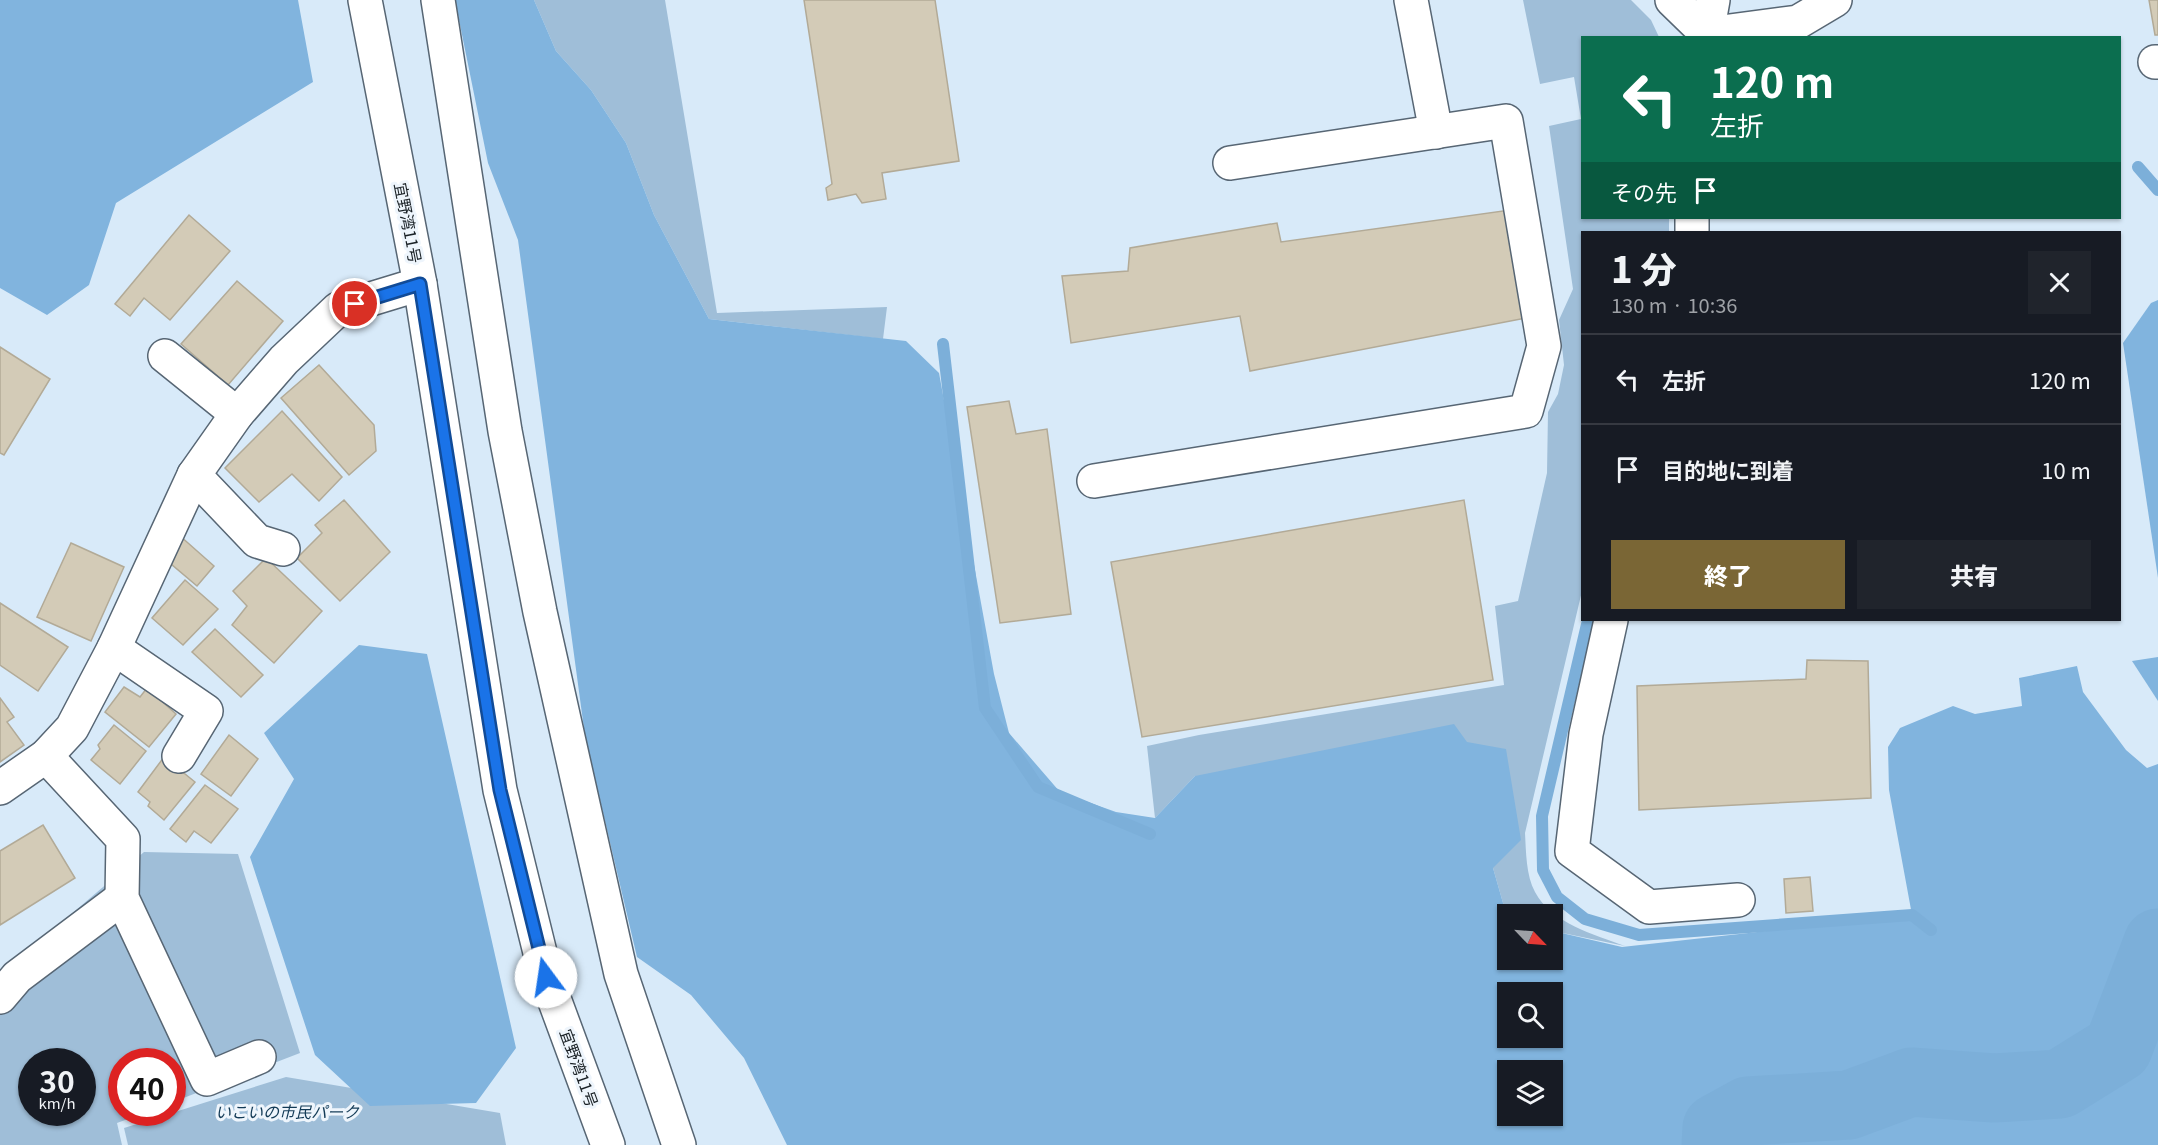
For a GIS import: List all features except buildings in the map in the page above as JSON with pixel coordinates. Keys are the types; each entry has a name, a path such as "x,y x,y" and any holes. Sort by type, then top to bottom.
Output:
{"street":[{"name":"宜野湾11号","path":"365,0 420,284 500,790 546,977 608,1145"},
{"path":"438,0 505,431 540,612 621,974 679,1145"},
{"path":"1411,0 1437,132"},
{"path":"1672,0 1707,36"},
{"path":"1707,36 1713,0"},
{"path":"1707,36 1798,22 1834,0"},
{"path":"1094,481 1526,411 1544,346 1506,121 1230,163"},
{"path":"0,788 46,756 72,728 114,648 194,475 237,414 284,360 338,309 420,284"},
{"path":"165,356 237,414"},
{"path":"194,475 257,541 282,549"},
{"path":"1611,621 1587,734 1572,851 1649,907 1738,900"},
{"path":"114,648 206,711 179,756"},
{"path":"46,756 123,839 122,898 207,1079 259,1057"},
{"path":"0,997 17,977 122,898"}],"green space":[{"path":"534,0 665,0 717,313 887,307 883,339 709,319 654,215 626,143 591,90 556,51"},
{"path":"1523,0 1631,0 1651,20 1659,36 1581,36 1581,119 1574,77 1540,84"},
{"path":"1581,119 1581,219 1669,219 1669,231 1581,231 1581,595 1525,833 1530,879 1543,904 1503,904 1493,868 1195,776 1155,818 1147,746 1199,735 1504,685 1495,606 1518,601 1547,473 1548,412 1558,394 1564,365 1559,320 1573,289 1549,126"},
{"path":"144,852 238,854 300,1053 186,1097 186,1048 108,1048 108,1126 118,1126 122,1145 0,1145 0,975"},
{"path":"1563,920 1588,932 1625,946 1563,933"},
{"name":"いこいの市民パーク","path":"286,1077 500,1113 506,1145 128,1145 124,1128 186,1126 186,1108"}],"shaded area":[{"path":"0,0 298,0 313,82 116,203 89,285 47,315 0,288"},
{"path":"455,0 534,0 556,51 591,90 626,143 654,215 709,319 906,341 939,373 994,674 1009,733 1060,792 1116,812 1155,818 1195,776 1454,724 1467,742 1506,749 1521,840 1493,868 1503,904 1497,904 1497,970 1563,970 1563,933 1622,947 1912,915 1889,790 1888,747 1900,728 1953,706 1975,714 2022,706 2019,678 2077,666 2083,692 2126,750 2147,768 2158,764 2158,1145 787,1145 744,1058 691,995 637,957 585,736 518,240 488,163"},
{"path":"2158,300 2158,578 2123,343 2151,303"},
{"path":"359,645 427,654 516,1048 476,1103 370,1106 315,1055 250,857 294,779 264,733"},
{"path":"2158,657 2158,701 2132,661"}],"waterway":[{"path":"2138,167 2158,190"},
{"path":"943,344 985,708 1038,787 1150,834"},
{"path":"1588,621 1542,816 1543,870 1557,897 1585,919 1639,935 1912,915 1931,930"},
{"path":"1716,1145 1717,1128 1748,1111 1849,1105 1911,1082 1994,1088 2060,1084 2118,1048 2158,943"}],"route":[{"path":"355,304 420,284 500,790 546,977"}]}
